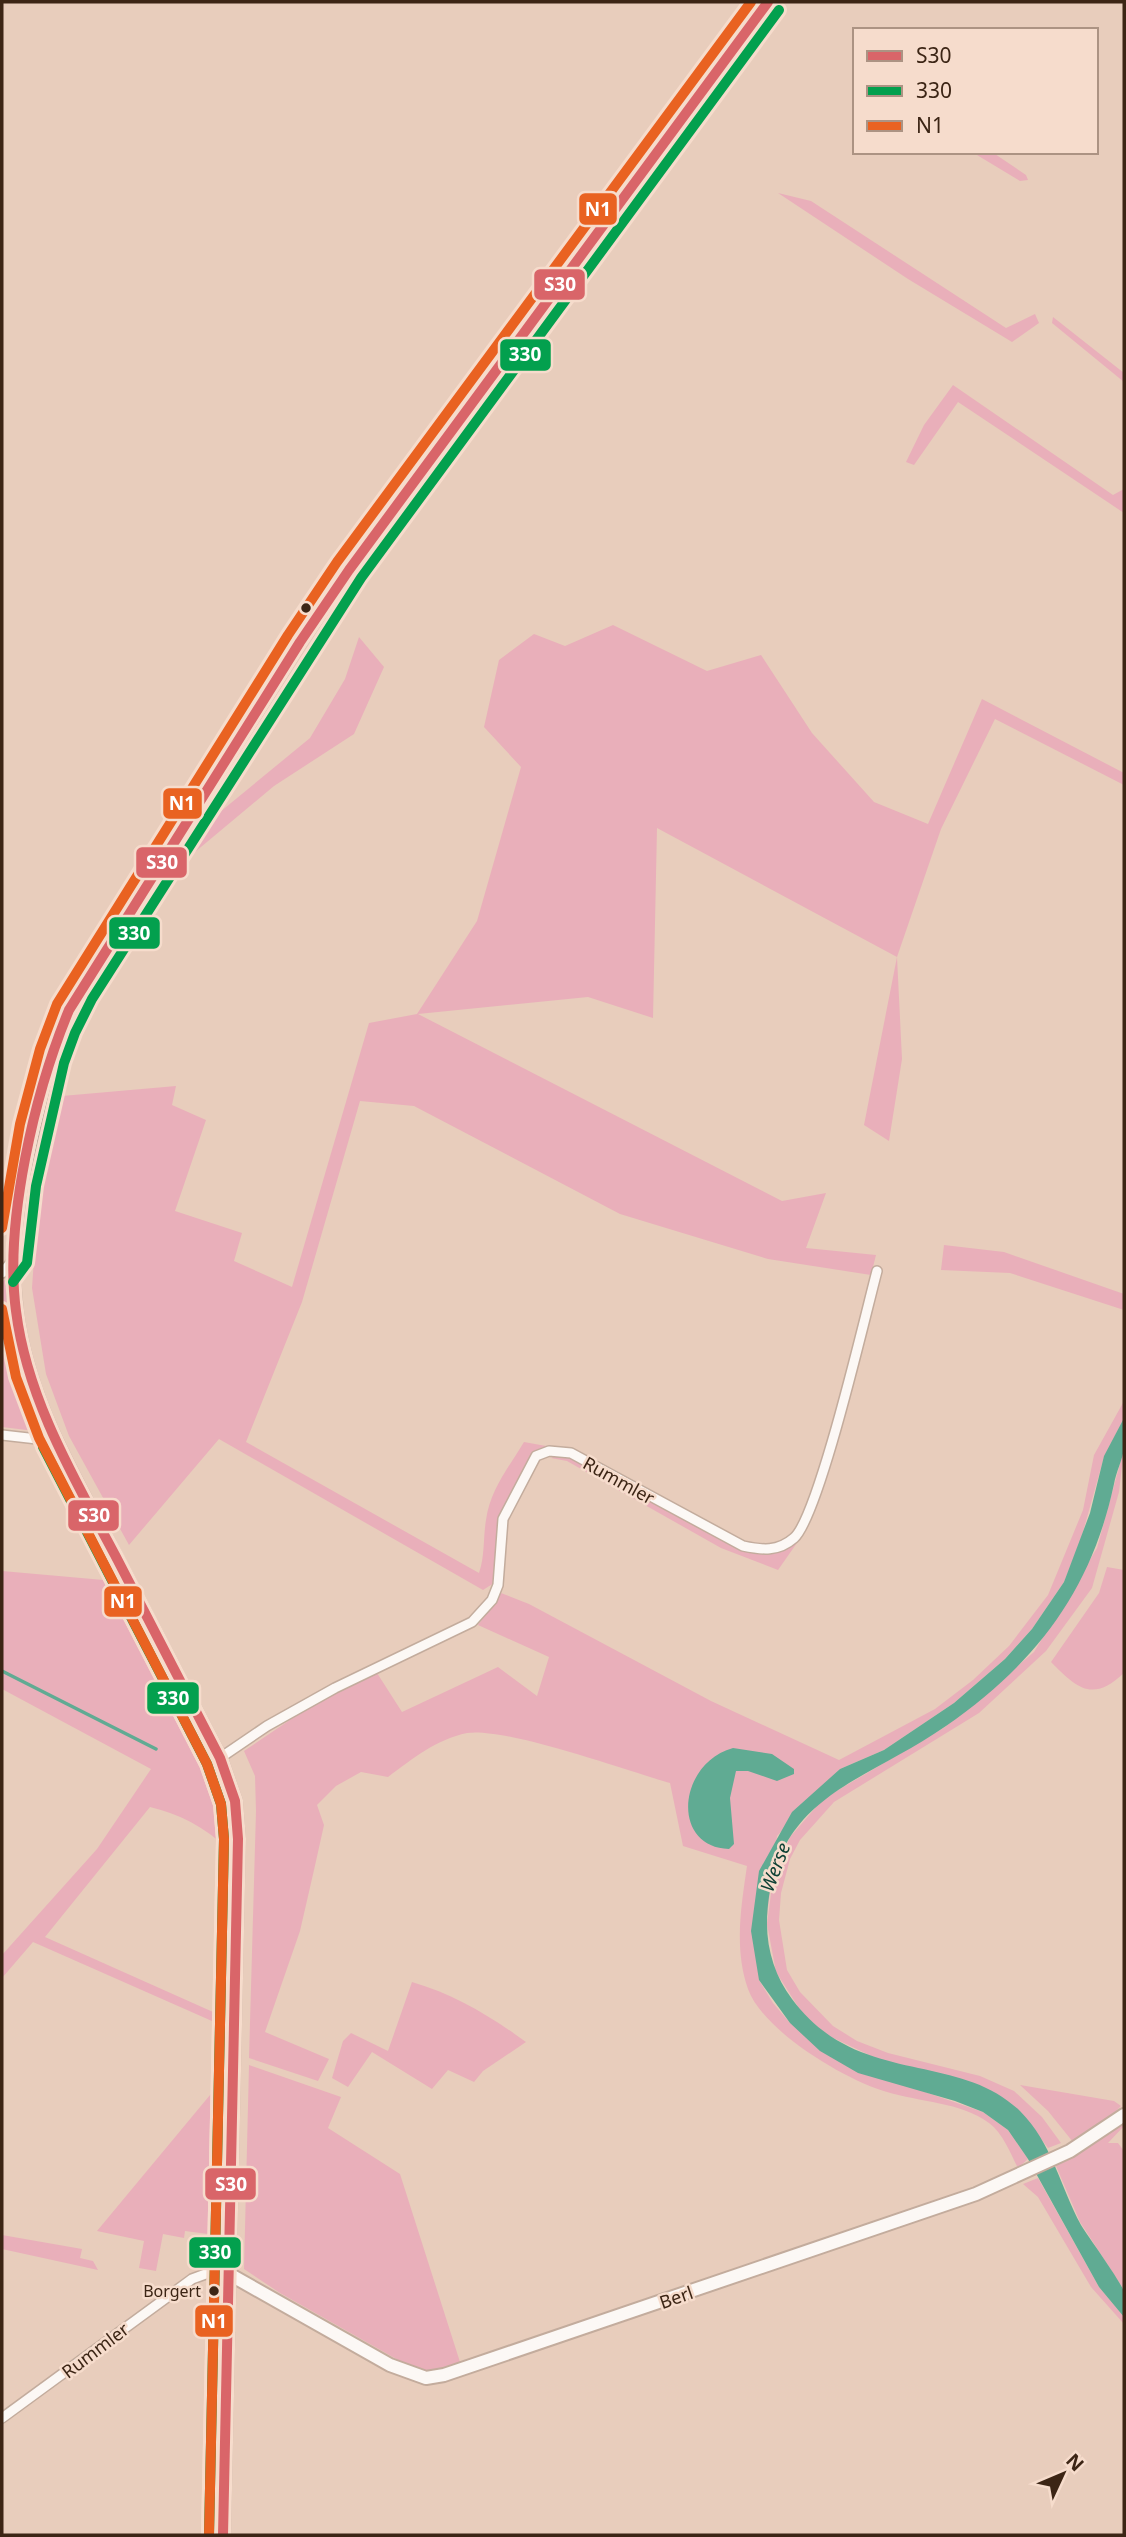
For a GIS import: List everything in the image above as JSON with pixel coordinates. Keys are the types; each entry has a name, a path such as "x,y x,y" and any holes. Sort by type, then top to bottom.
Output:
{"main road":[{"path":"223,2535 238,1839 235,1801 220,1758 55,1441 33,1386 21,1340 13,1260 22,1184 46,1077 62,1027 80,992 349,570 768,2"},
{"name":"Berl","path":"229,2274 390,2365 418,2375 435,2376 471,2367 951,2203 1065,2154 1124,2115"}],"street":[{"path":"2,1273 13,1260"},
{"name":"Rummler","path":"220,1758 267,1726 335,1688 472,1622 492,1600 498,1585 503,1519 536,1456 549,1451 571,1453 743,1546 775,1549 796,1537 807,1522 877,1271"},
{"path":"2,1435 55,1441"},
{"name":"Rummler","path":"2,2418 192,2278 211,2272 229,2274"}],"shaded area":[{"path":"975,154 995,154 1026,175 1028,180 1020,181"},
{"path":"778,193 811,201 1006,328 1035,314 1039,323 1012,342 908,279"},
{"path":"1053,317 1124,373 1124,382 1052,323"},
{"path":"953,385 1113,495 1124,489 1124,513 958,402 914,465 906,462 924,425"},
{"path":"613,625 707,671 761,655 812,733 874,802 928,824 982,699 1124,773 1124,785 995,719 941,829 897,957 657,828 653,1018 588,997 418,1014 782,1201 826,1193 806,1248 876,1255 871,1275 768,1259 620,1214 414,1106 360,1101 302,1302 246,1442 479,1573 488,1509 501,1479 524,1442 546,1446 527,1461 498,1522 494,1583 483,1590 219,1439 129,1545 69,1436 46,1374 32,1288 38,1201 62,1096 176,1086 172,1105 206,1120 175,1211 242,1233 234,1261 292,1287 369,1023 417,1014 477,921 521,767 484,727 499,660 534,634 565,646"},
{"path":"359,637 384,667 354,734 274,786 195,852 209,821 310,738 345,679"},
{"path":"897,957 902,1059 889,1141 864,1125"},
{"path":"944,1245 1004,1252 1124,1294 1124,1310 1010,1273 941,1270"},
{"path":"5,1279 10,1339 43,1432 2,1427 2,1283"},
{"path":"1124,1401 1124,1418 1104,1457 1081,1539 1064,1582 1032,1629 1005,1659 954,1703 884,1750 840,1769 777,1836 759,1980 773,2003 790,2023 925,2092 983,2112 1008,2130 1028,2159 1018,2168 998,2132 978,2116 953,2107 887,2092 850,2077 807,2052 770,2021 748,1989 741,1959 740,1928 747,1866 683,1846 670,1783 567,1751 485,1733 467,1733 445,1740 425,1750 388,1777 361,1772 336,1786 317,1805 324,1825 314,1870 300,1931 265,2032 329,2059 318,2081 249,2058 256,1811 255,1776 244,1751 309,1707 377,1673 402,1712 498,1667 537,1696 549,1657 478,1625 501,1593 529,1604 711,1701 839,1760 935,1709 973,1680 1009,1646 1048,1595 1083,1510 1094,1455"},
{"path":"1124,1449 1119,1492 1092,1588 1046,1651 979,1713 834,1802 800,1840 790,1859 781,1893 779,1920 787,1970 800,1992 833,2026 857,2041 888,2053 980,2076 1014,2091 1042,2117 1061,2143 1048,2148 1020,2111 981,2086 884,2062 827,2035 802,2013 776,1972 767,1924 773,1878 790,1837 823,1799 945,1727 1034,1652 1097,1548"},
{"path":"557,1455 571,1457 748,1551 767,1554 799,1540 778,1570 721,1548 567,1461 551,1458"},
{"path":"1107,1567 1124,1570 1124,1673 1103,1688 1094,1690 1077,1685 1051,1662 1099,1593"},
{"path":"2,1571 115,1581 214,1768 225,1806 227,1848 191,1822 150,1807 45,1937 222,2016 221,2025 33,1942 2,1978 2,1955 97,1849 151,1769 2,1689"},
{"path":"412,1982 472,2007 526,2042 483,2071 474,2082 448,2070 432,2089 372,2052 348,2087 332,2078 343,2041 351,2033 388,2051"},
{"path":"249,2065 341,2097 328,2128 400,2174 460,2362 432,2371 414,2369 280,2293 244,2269"},
{"path":"220,2083 216,2235 185,2231 184,2238 163,2234 156,2271 139,2268 144,2241 97,2231"},
{"path":"1020,2085 1114,2101 1121,2106 1103,2124 1073,2142 1048,2111"},
{"path":"1124,2121 1124,2126 1108,2143 1118,2143 1124,2151 1124,2290 1080,2222 1056,2166"},
{"path":"1038,2178 1099,2287 1124,2317 1124,2324 1091,2287 1038,2197 1023,2184"},
{"path":"2,2235 82,2249 80,2258 93,2261 98,2270 2,2249"}],"water":[{"name":"Werse","path":"1124,1418 1124,1449 1104,1523 1091,1559 1055,1622 1007,1677 978,1702 946,1726 826,1799 803,1821 784,1847 772,1881 767,1934 781,1982 792,1999 818,2027 847,2045 877,2057 967,2080 995,2092 1020,2111 1031,2123 1048,2151 1081,2225 1122,2287 1125,2298 1124,2317 1099,2287 1028,2159 1008,2130 983,2112 955,2101 858,2073 820,2051 790,2023 759,1980 751,1931 759,1871 792,1812 840,1769 884,1750 954,1703 1005,1659 1032,1629 1064,1582 1090,1513 1104,1456"},
{"path":"733,1748 772,1754 794,1769 794,1774 777,1781 748,1771 736,1771 730,1798 734,1844 729,1849 710,1845 697,1834 690,1820 688,1803 692,1786 701,1770 715,1757"}],"waterway":[{"path":"2,1671 156,1749"}],"transit line":[{"name":"N1","path":"2,1228 20,1124 40,1049 57,1004 288,635 337,562 751,2"},
{"name":"S30","path":"223,2535 238,1839 235,1801 220,1758 54,1437 30,1375 16,1311 13,1276 14,1238 25,1158 45,1079 69,1010 300,642 349,570 768,2"},
{"name":"330","path":"13,1282 27,1263 36,1186 64,1063 92,999 361,578 779,10"},
{"name":"N1","path":"2,1309 16,1377 39,1438 207,1764 221,1804 224,1839 209,2535"},
{"name":"330","path":"43,1447 207,1764 221,1804 224,1839 209,2535"}],"place":[{"name":"Borgert","path":"214,2291"}]}
